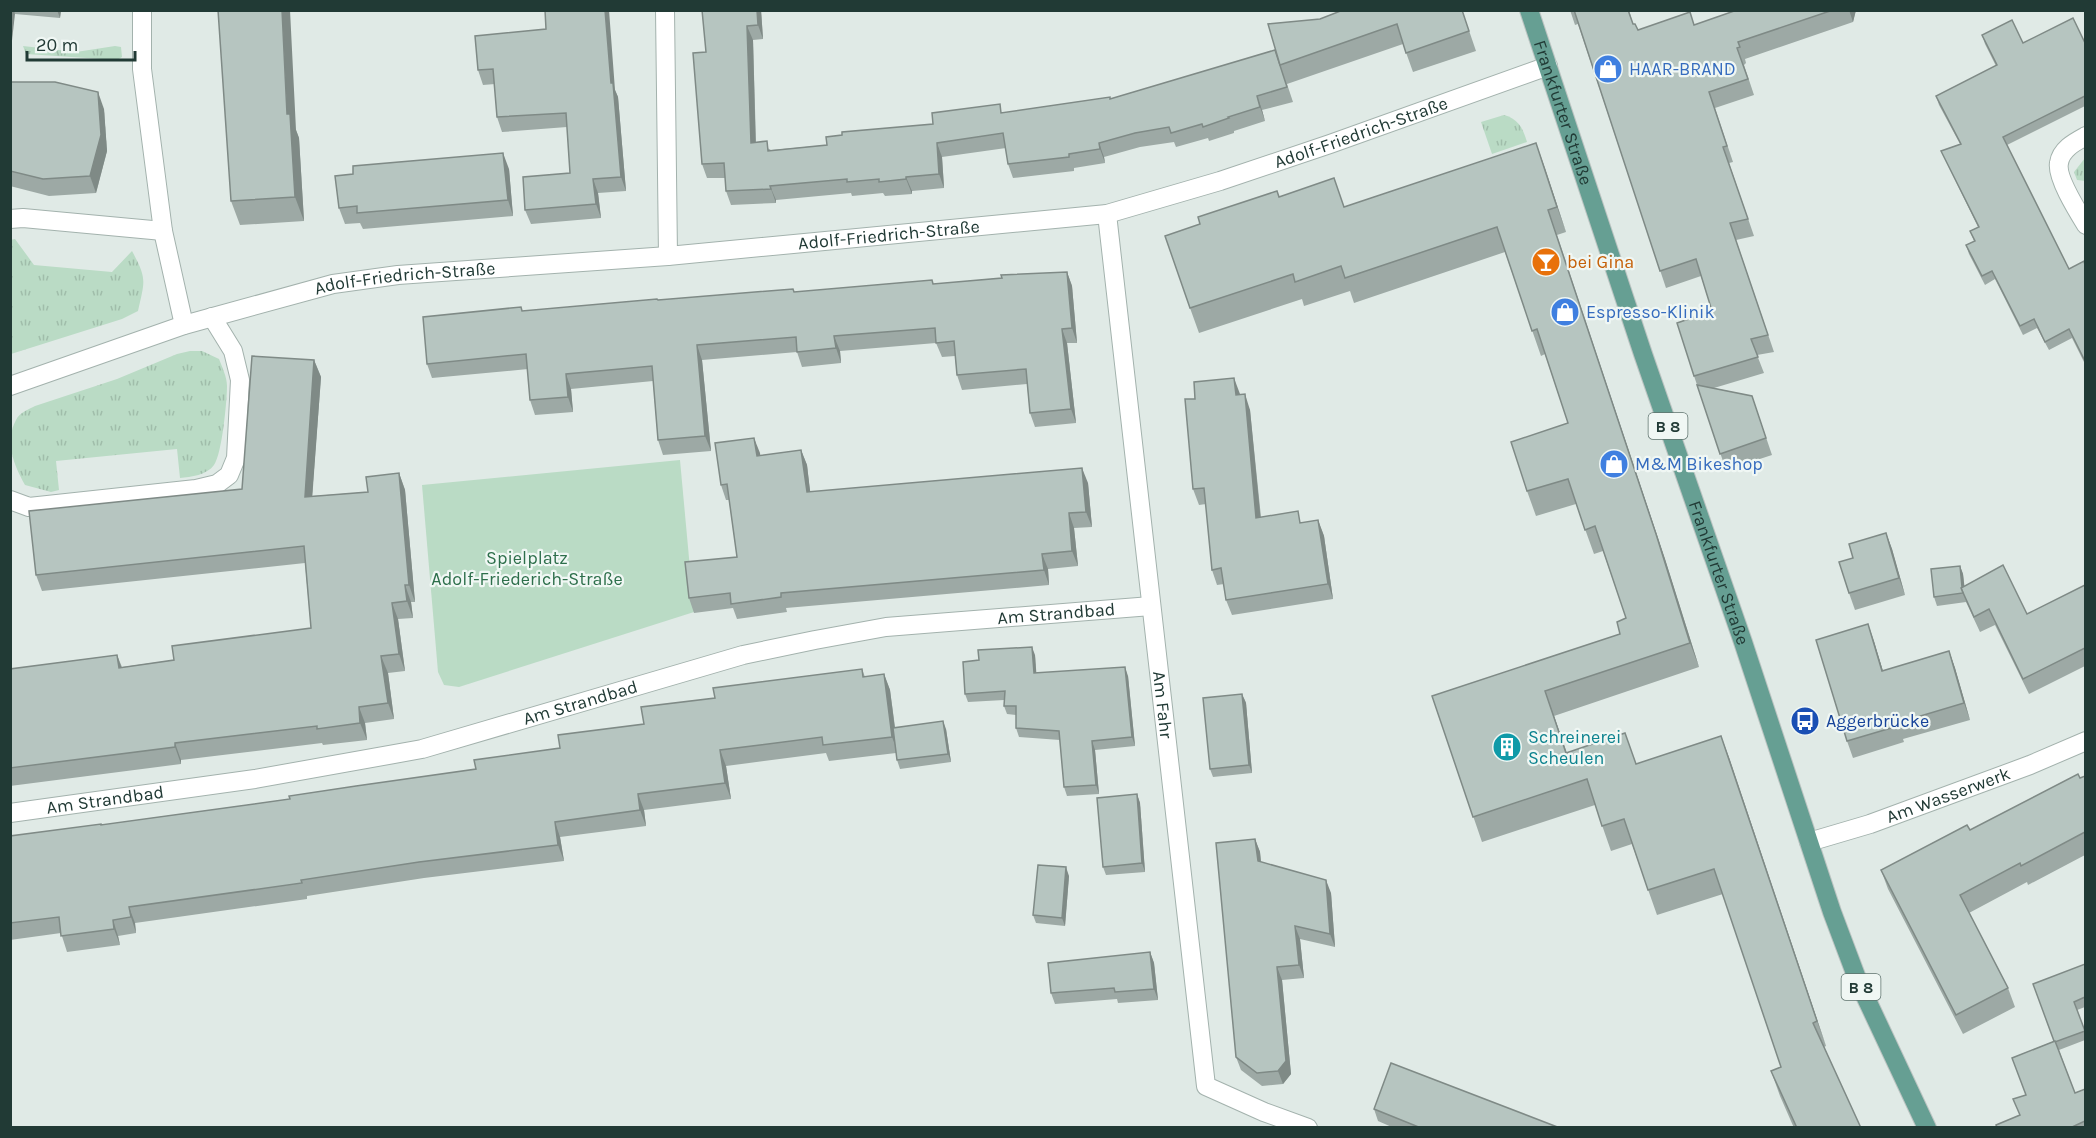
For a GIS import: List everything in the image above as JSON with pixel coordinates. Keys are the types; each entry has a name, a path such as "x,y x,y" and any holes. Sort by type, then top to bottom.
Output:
{"main road":[{"name":"Frankfurter Straße","path":"1529,10 1642,354 1858,981 1927,1128"}],"street":[{"path":"142,10 142,69 163,231 184,326"},
{"path":"665,10 668,256"},
{"name":"Adolf-Friedrich-Straße","path":"10,386 212,317 333,284 398,275 668,256 1107,214 1220,181 1548,66"},
{"path":"2085,136 2063,152 2058,164 2067,194 2085,225"},
{"name":"Am Fahr","path":"1107,214 1206,1086 1264,1112 1308,1128"},
{"path":"10,219 23,218 163,231"},
{"path":"10,500 29,507 196,489 217,484 229,475 236,458 240,380 233,351 212,317"},
{"name":"Am Strandbad","path":"10,813 255,779 422,749 733,658 814,639 886,627 1151,606"},
{"name":"Am Wasserwerk","path":"1809,842 1870,824 2030,765 2085,741"}],"green space":[{"path":"23,46 76,52 115,46 121,47 122,57 117,60 26,54"},
{"path":"1504,115 1520,125 1527,142 1492,154 1481,122"},
{"path":"2085,158 2085,181 2077,180 2074,172"},
{"path":"15,239 34,265 112,272 132,251 143,280 138,311 122,319 11,354 10,240"},
{"path":"202,351 219,359 226,379 222,439 217,459 211,468 198,475 180,478 177,449 56,461 59,490 51,492 25,485 17,470 11,445 12,428 22,413 35,406 117,379 177,354"},
{"name":"Spielplatz Adolf-Friederich-Straße","path":"680,460 694,612 459,687 444,685 438,672 422,485"}],"building":[{"path":"218,10 282,10 287,114 290,114 295,197 231,201"},
{"path":"545,10 605,10 621,177 593,179 596,204 525,210 523,177 570,173 566,113 497,117 493,69 478,70 475,36 546,29"},
{"path":"702,10 757,10 758,25 747,26 751,143 767,141 768,151 827,145 826,137 842,135 842,132 933,124 932,113 1000,104 1001,113 1110,97 1110,99 1275,50 1287,87 1257,96 1260,107 1203,127 1202,124 1171,133 1169,127 1135,133 1099,143 1100,149 1069,154 1069,157 1008,164 1003,133 937,143 939,174 879,182 879,179 847,182 847,179 770,186 771,189 726,191 724,163 702,164 693,53 706,52"},
{"path":"1343,10 1462,10 1469,31 1406,53 1397,24 1280,65 1268,24 1320,19"},
{"path":"1574,10 1628,10 1638,30 1690,12 1694,25 1737,10 1833,10 1738,42 1740,47 1737,48 1748,79 1709,92 1727,146 1723,147 1748,219 1730,223 1768,335 1751,339 1758,357 1694,376 1677,323 1712,311 1696,259 1660,271"},
{"path":"2073,18 2085,43 2085,96 2003,137 2069,269 2084,261 2085,361 2069,329 2045,342 2034,319 2020,326 1992,271 1982,276 1966,245 1975,241 1970,231 1979,227 1941,151 1961,144 1936,96 1997,65 1982,35 2012,20 2023,43"},
{"path":"10,82 55,82 98,92 101,135 90,176 43,179 10,171"},
{"path":"1536,143 1557,207 1548,210 1690,643 1545,691 1566,753 1625,733 1636,764 1721,736 1817,1021 1813,1023 1861,1128 1797,1128 1771,1071 1781,1067 1714,869 1648,890 1624,819 1602,826 1587,779 1473,817 1432,696 1620,634 1617,622 1626,618 1595,526 1585,530 1568,479 1527,491 1511,442 1568,423 1537,329 1532,331 1497,227 1345,278 1341,266 1295,282 1293,274 1190,308 1165,236 1200,224 1198,217 1277,191 1279,197 1334,178 1344,207"},
{"path":"503,153 508,200 357,213 357,206 339,208 335,176 353,174 353,166"},
{"path":"1067,272 1072,328 1062,329 1071,409 1030,413 1026,369 957,375 954,341 936,343 935,328 834,336 836,348 797,352 796,337 697,345 705,436 658,440 652,366 566,374 568,397 530,400 526,354 427,364 423,317 521,307 522,311 793,289 794,292 932,280 933,284 1002,278 1001,275"},
{"path":"252,356 314,360 305,497 368,492 366,477 399,473 409,585 405,585 407,601 392,603 399,654 381,656 388,703 359,707 360,723 175,743 175,747 10,768 10,669 117,655 119,668 174,660 172,646 311,628 304,546 36,575 29,511 242,489"},
{"path":"1234,378 1236,395 1245,394 1256,518 1298,511 1300,523 1318,520 1328,584 1226,600 1221,568 1212,570 1204,488 1193,489 1185,399 1195,399 1194,382"},
{"path":"1697,385 1752,396 1766,438 1720,454"},
{"path":"754,438 757,456 801,450 807,492 1082,468 1086,512 1069,513 1072,551 1042,554 1044,570 781,593 781,597 731,604 730,593 689,598 685,562 737,557 727,484 721,485 715,443"},
{"path":"1886,533 1899,578 1849,593 1839,562 1853,558 1849,544"},
{"path":"2003,565 2027,614 2085,585 2085,648 2023,679 1989,609 1974,617 1961,588"},
{"path":"1960,566 1963,593 1934,597 1931,569"},
{"path":"1868,624 1882,671 1949,651 1964,703 1847,741 1816,640"},
{"path":"1032,647 1034,673 1125,667 1132,737 1092,741 1096,785 1064,787 1059,731 1016,728 1016,706 1004,706 1005,691 965,694 963,662 979,660 978,650"},
{"path":"862,669 863,677 884,674 892,737 823,745 822,737 720,750 725,783 638,794 640,810 555,822 558,845 419,862 301,880 302,883 129,907 131,917 113,920 114,929 61,936 59,917 10,923 10,836 290,799 289,796 476,769 474,760 560,748 558,735 644,724 641,707 715,698 713,688"},
{"path":"1242,694 1249,765 1210,769 1203,698"},
{"path":"943,721 948,754 897,760 893,728"},
{"path":"2078,774 2080,778 2085,776 2085,832 1960,895 2008,988 1956,1015 1881,870 1967,825 1970,830"},
{"path":"1137,794 1142,863 1103,867 1097,798"},
{"path":"1255,839 1258,861 1326,880 1330,934 1295,926 1299,965 1277,967 1286,1061 1278,1071 1257,1073 1236,1057 1216,843"},
{"path":"1038,865 1066,867 1062,918 1033,915"},
{"path":"1150,952 1154,989 1115,992 1114,988 1051,993 1048,963"},
{"path":"2085,964 2085,997 2074,1002 2085,1031 2055,1042 2033,984"},
{"path":"2055,1041 2075,1093 2085,1089 2085,1121 2070,1128 1997,1128 1996,1125 2020,1115 2013,1099 2026,1095 2012,1058"},
{"path":"1391,1063 1560,1128 1421,1128 1374,1109"}],"place":[{"name":"HAAR-BRAND","path":"1608,69"},
{"name":"bei Gina","path":"1546,262"},
{"name":"Espresso-Klinik","path":"1565,312"},
{"name":"M&M Bikeshop","path":"1614,464"},
{"name":"Aggerbrücke","path":"1805,721"},
{"name":"Schreinerei Scheulen","path":"1507,747"}]}
